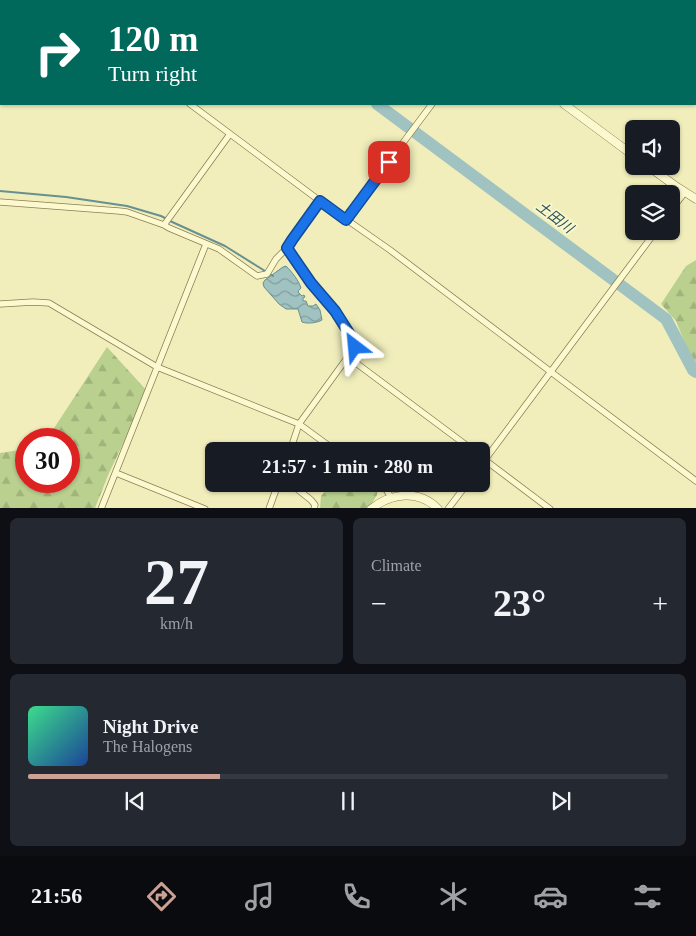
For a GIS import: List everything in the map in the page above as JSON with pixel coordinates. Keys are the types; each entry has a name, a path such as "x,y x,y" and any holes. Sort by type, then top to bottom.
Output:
{"street":[{"path":"191,105 346,220 398,256 696,481"},
{"path":"346,220 431,105"},
{"path":"565,105 625,149"},
{"path":"164,225 230,134"},
{"path":"660,175 696,199"},
{"path":"680,198 685,192"},
{"path":"0,202 127,212 164,225 219,249 257,276 267,274 276,259 287,248 320,201"},
{"path":"490,452 649,240"},
{"path":"102,508 206,244"},
{"path":"287,248 311,283 335,311 354,341 355,347 299,424 293,442"},
{"path":"0,304 49,303 157,367 299,424 324,442"},
{"path":"348,357 462,442"},
{"path":"490,466 550,508"},
{"path":"116,473 205,508"},
{"path":"269,508 275,492"},
{"path":"302,492 311,500 315,506 314,508"},
{"path":"388,492 391,497"},
{"path":"448,508 461,492"},
{"path":"371,508 391,497 404,494 421,497 438,508"}],"green space":[{"path":"696,260 696,362 691,358 676,321 661,304 686,266"},
{"path":"107,347 148,392 109,473 95,508 0,508 0,453 15,451 15,493 80,493 80,428 54,428"},
{"path":"325,492 377,492 369,508 320,508 321,496"}],"water":[{"path":"286,266 299,282 301,288 298,292 302,296 304,295 303,301 306,301 308,306 316,304 320,310 322,320 312,323 302,322 298,309 286,309 264,287 263,283 265,280"}],"waterway":[{"name":"土田川","path":"378,105 666,319 693,370 696,372"},
{"path":"0,191 66,197 127,206 165,218"},
{"path":"170,221 225,246 273,276"}],"route":[{"path":"355,347 354,341 335,311 311,283 287,248 320,201 346,220 389,162"}]}
